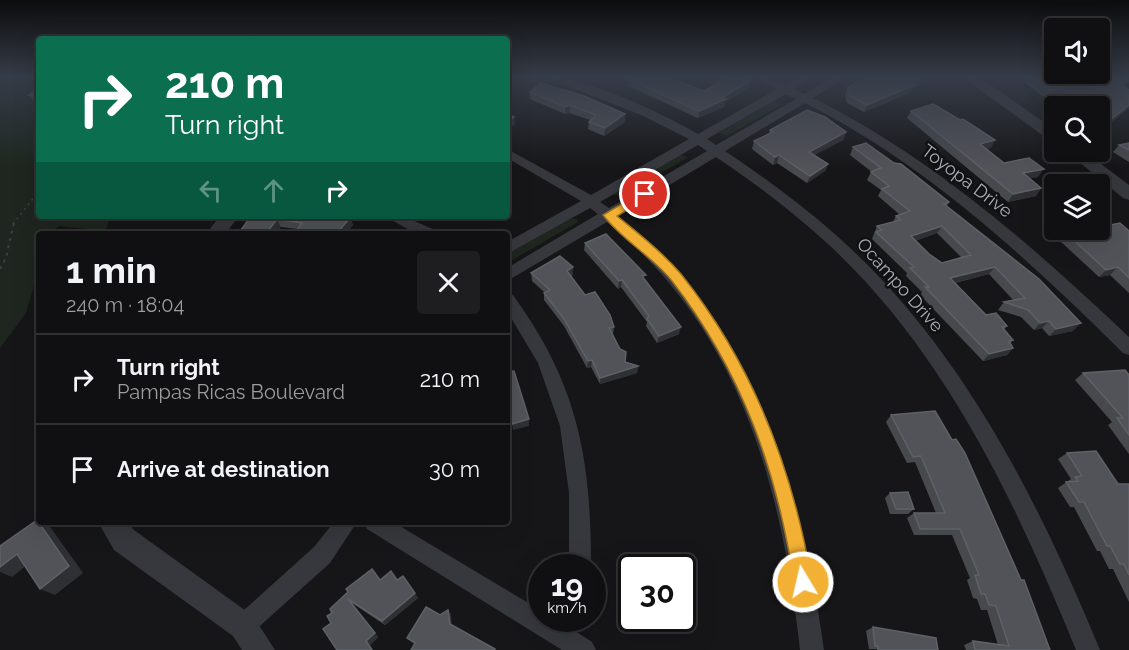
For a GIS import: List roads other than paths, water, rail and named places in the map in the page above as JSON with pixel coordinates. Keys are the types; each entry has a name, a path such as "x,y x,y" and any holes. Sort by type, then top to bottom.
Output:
{"street":[{"name":"Ocampo Drive","path":"635,107 699,140 808,215 868,275 934,353 983,427 1024,503 1060,579 1088,650"},
{"path":"510,247 756,107"},
{"path":"510,273 792,107"},
{"name":"Toyopa Drive","path":"822,107 866,131 968,202 1052,273 1129,348"},
{"path":"1013,107 1044,129"},
{"path":"510,154 526,161 592,202 651,251 675,277 720,338 753,402 772,449 796,538 813,650"},
{"path":"1088,162 1129,194"},
{"path":"218,231 228,219"},
{"path":"398,219 424,231"},
{"path":"510,303 532,330 562,398 578,468 580,554"},
{"path":"113,525 124,540 243,626 260,650"},
{"path":"243,626 322,555 345,525"},
{"path":"379,525 528,607"},
{"path":"569,632 584,650"}]}
